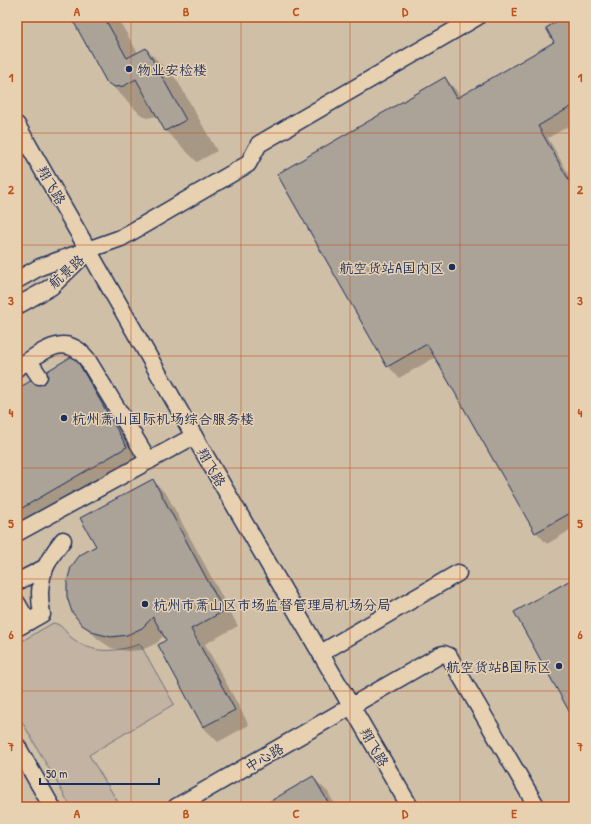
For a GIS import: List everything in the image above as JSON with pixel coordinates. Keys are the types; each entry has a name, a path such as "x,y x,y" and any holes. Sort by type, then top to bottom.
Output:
{"street":[{"path":"89,250 121,238 248,164 259,144 477,17"},
{"name":"翔飞路","path":"17,125 194,436 410,807"},
{"name":"航景路","path":"17,280 40,267 89,250"},
{"name":"航景路","path":"17,306 51,287 89,250"},
{"path":"39,376 23,364 61,344 75,346 81,351 149,461"},
{"path":"17,533 194,436"},
{"path":"17,603 22,625 42,614 39,599 40,584 44,568 63,540"},
{"path":"17,582 44,568"},
{"path":"321,653 458,573"},
{"name":"中心路","path":"176,807 444,654 449,656 536,807"},
{"path":"17,746 52,807"}],"shaded area":[{"path":"17,17 574,17 574,807 17,807"},
{"path":"53,623 61,627 72,638 80,643 96,649 122,649 140,644 174,704 89,755 121,807 71,807 17,713 17,644"}],"building":[{"name":"物业安检楼","path":"71,17 104,17 127,58 146,48 186,120 165,131 136,79 124,86 115,87 107,83"},
{"name":"航空货站A国内区","path":"564,17 574,17 574,105 538,126 574,189 574,511 535,533 427,344 387,367 277,174 445,77 457,98 554,42 546,28"},
{"name":"杭州萧山国际机场综合服务楼","path":"74,355 127,447 17,511 17,389"},
{"name":"杭州市萧山区市场监督管理局机场分局","path":"153,479 224,611 191,629 235,710 203,727 158,645 166,640 153,617 142,628 127,635 111,637 95,633 82,625 72,612 67,597 67,582 71,567 80,555 96,546 80,518"},
{"name":"航空货站B国际区","path":"574,578 574,720 514,612"},
{"path":"313,776 331,807 272,807 269,802"}],"place":[{"name":"物业安检楼","path":"129,69"},
{"name":"航空货站A国内区","path":"452,267"},
{"name":"杭州萧山国际机场综合服务楼","path":"64,418"},
{"name":"杭州市萧山区市场监督管理局机场分局","path":"145,604"},
{"name":"航空货站B国际区","path":"559,666"}]}
